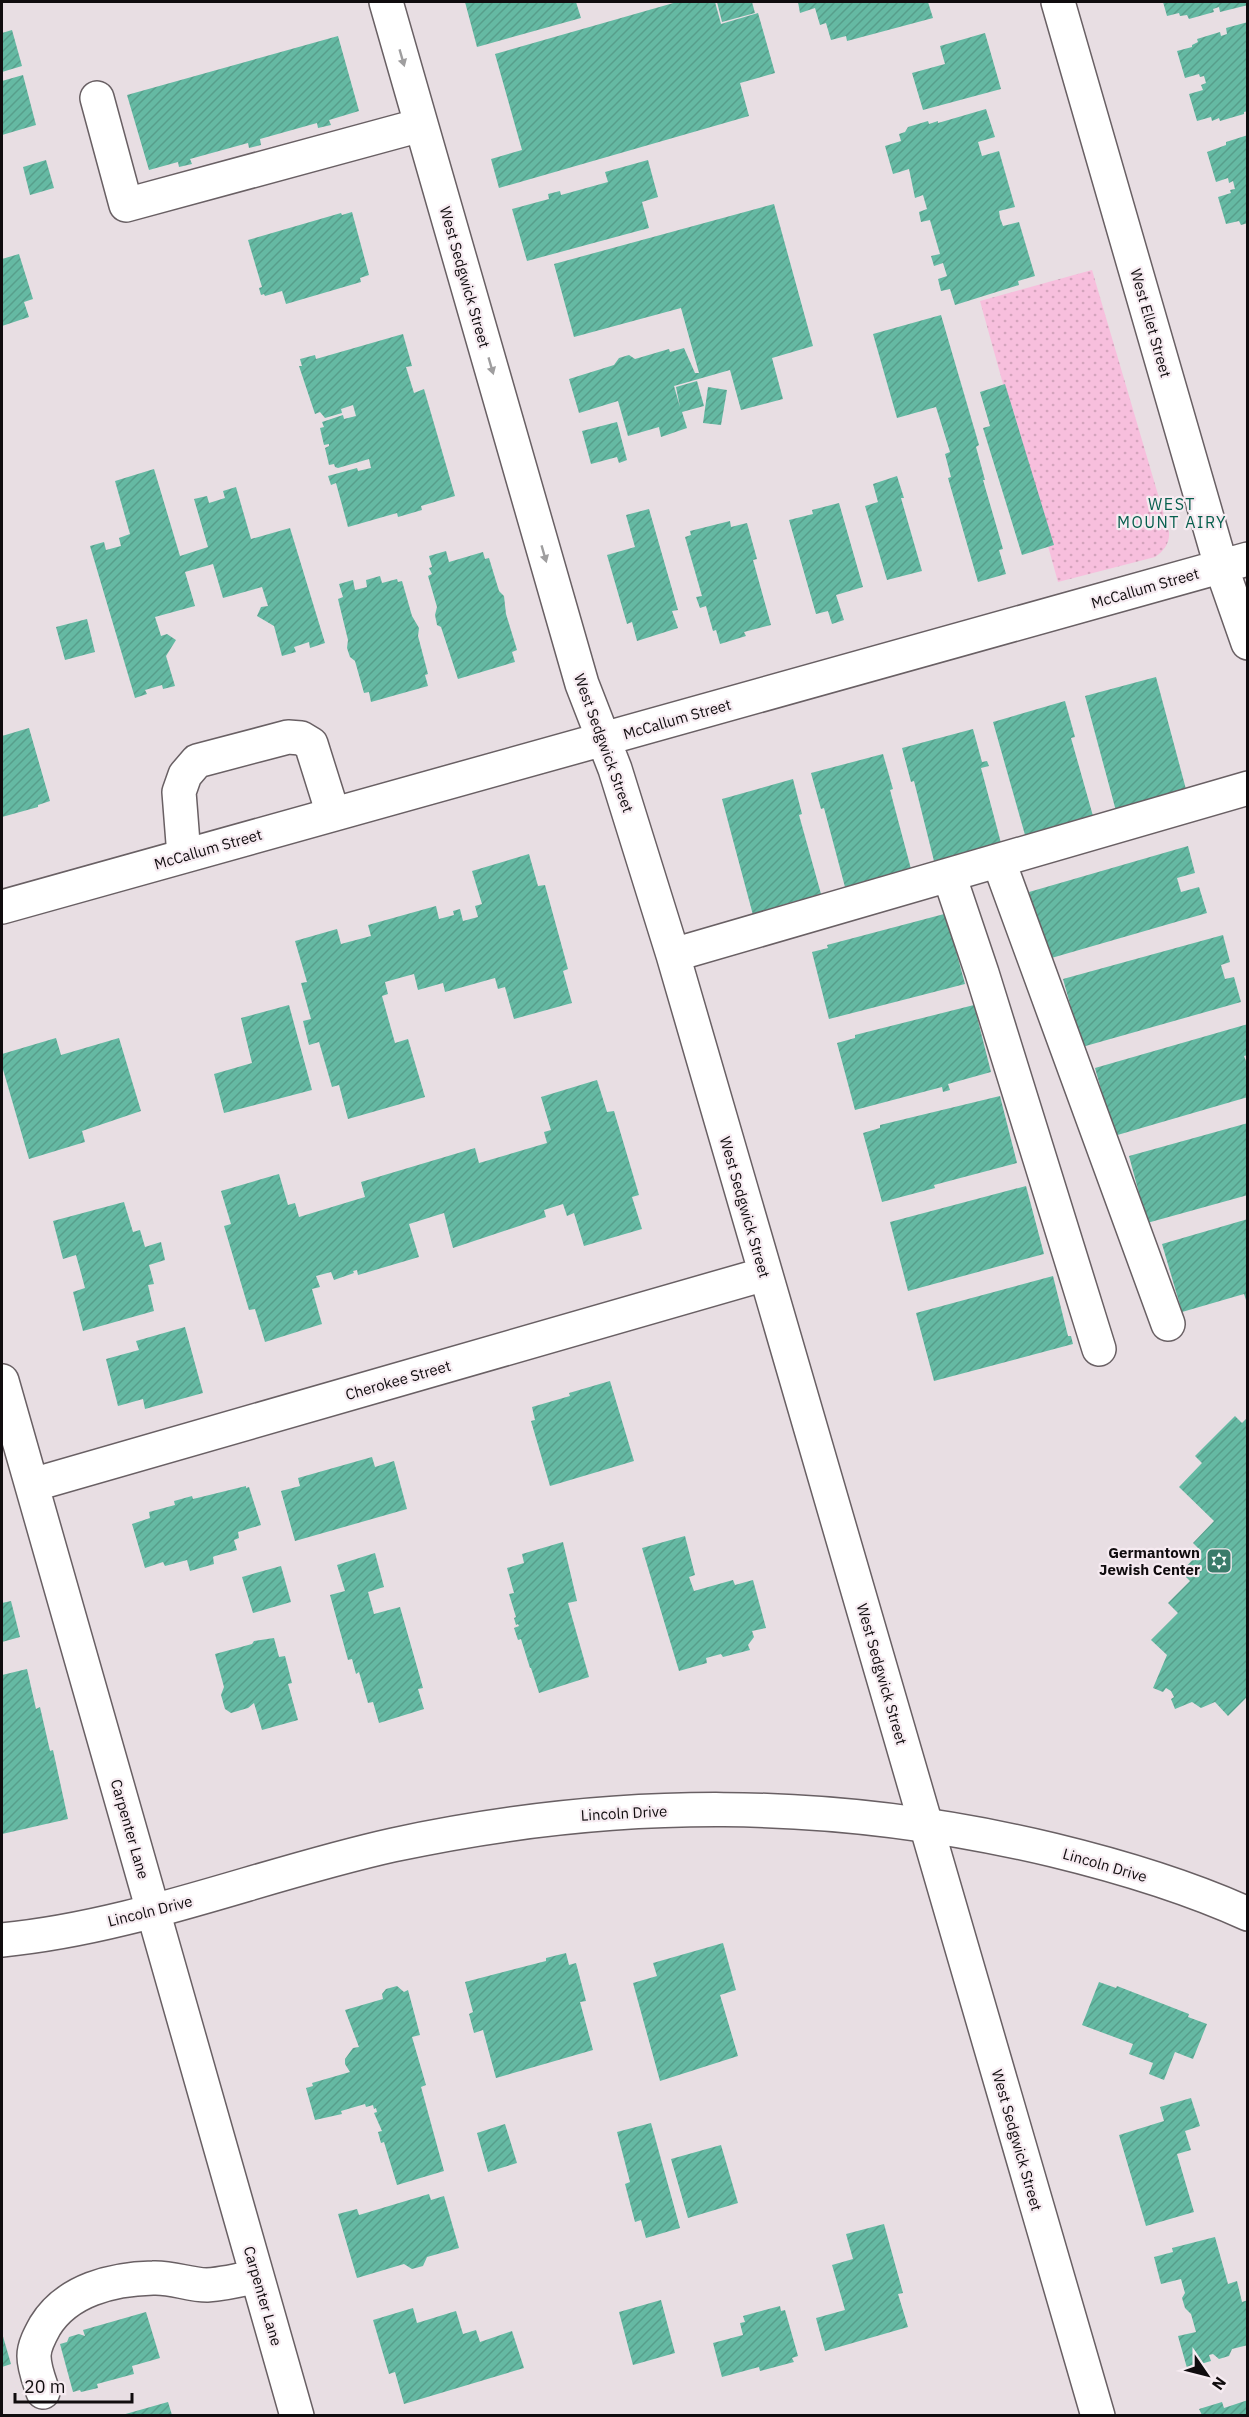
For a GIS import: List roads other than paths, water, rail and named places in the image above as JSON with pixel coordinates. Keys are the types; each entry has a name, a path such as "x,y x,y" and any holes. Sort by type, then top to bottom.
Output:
{"street":[{"name":"West Sedgwick Street","path":"386,2 582,684 615,769 673,955 1098,2415"},
{"name":"West Ellet Street","path":"1058,2 1234,563 1248,643"},
{"path":"97,98 126,206 421,125"},
{"name":"McCallum Street","path":"2,907 1234,563"},
{"path":"184,856 179,818 179,792 185,775 197,761 288,737 301,738 311,744 333,814"},
{"path":"673,955 1248,788"},
{"path":"999,862 1168,1324"},
{"path":"949,875 1099,1349"},
{"name":"Cherokee Street","path":"32,1485 765,1274"},
{"name":"Carpenter Lane","path":"2,1381 297,2415"},
{"name":"Lincoln Drive","path":"2,1940 79,1928 154,1912 287,1872 396,1845 503,1825 588,1814 726,1809 805,1811 926,1825 1013,1841 1097,1861 1168,1883 1248,1914"},
{"path":"43,2392 34,2354 39,2337 63,2304 80,2292 125,2281 151,2278 171,2278 204,2285 222,2284 257,2276"}],"place":[{"name":"Germantown Jewish Center","path":"1219,1561"}],"district":[{"name":"WEST MOUNT AIRY","path":"1172,513"}]}
